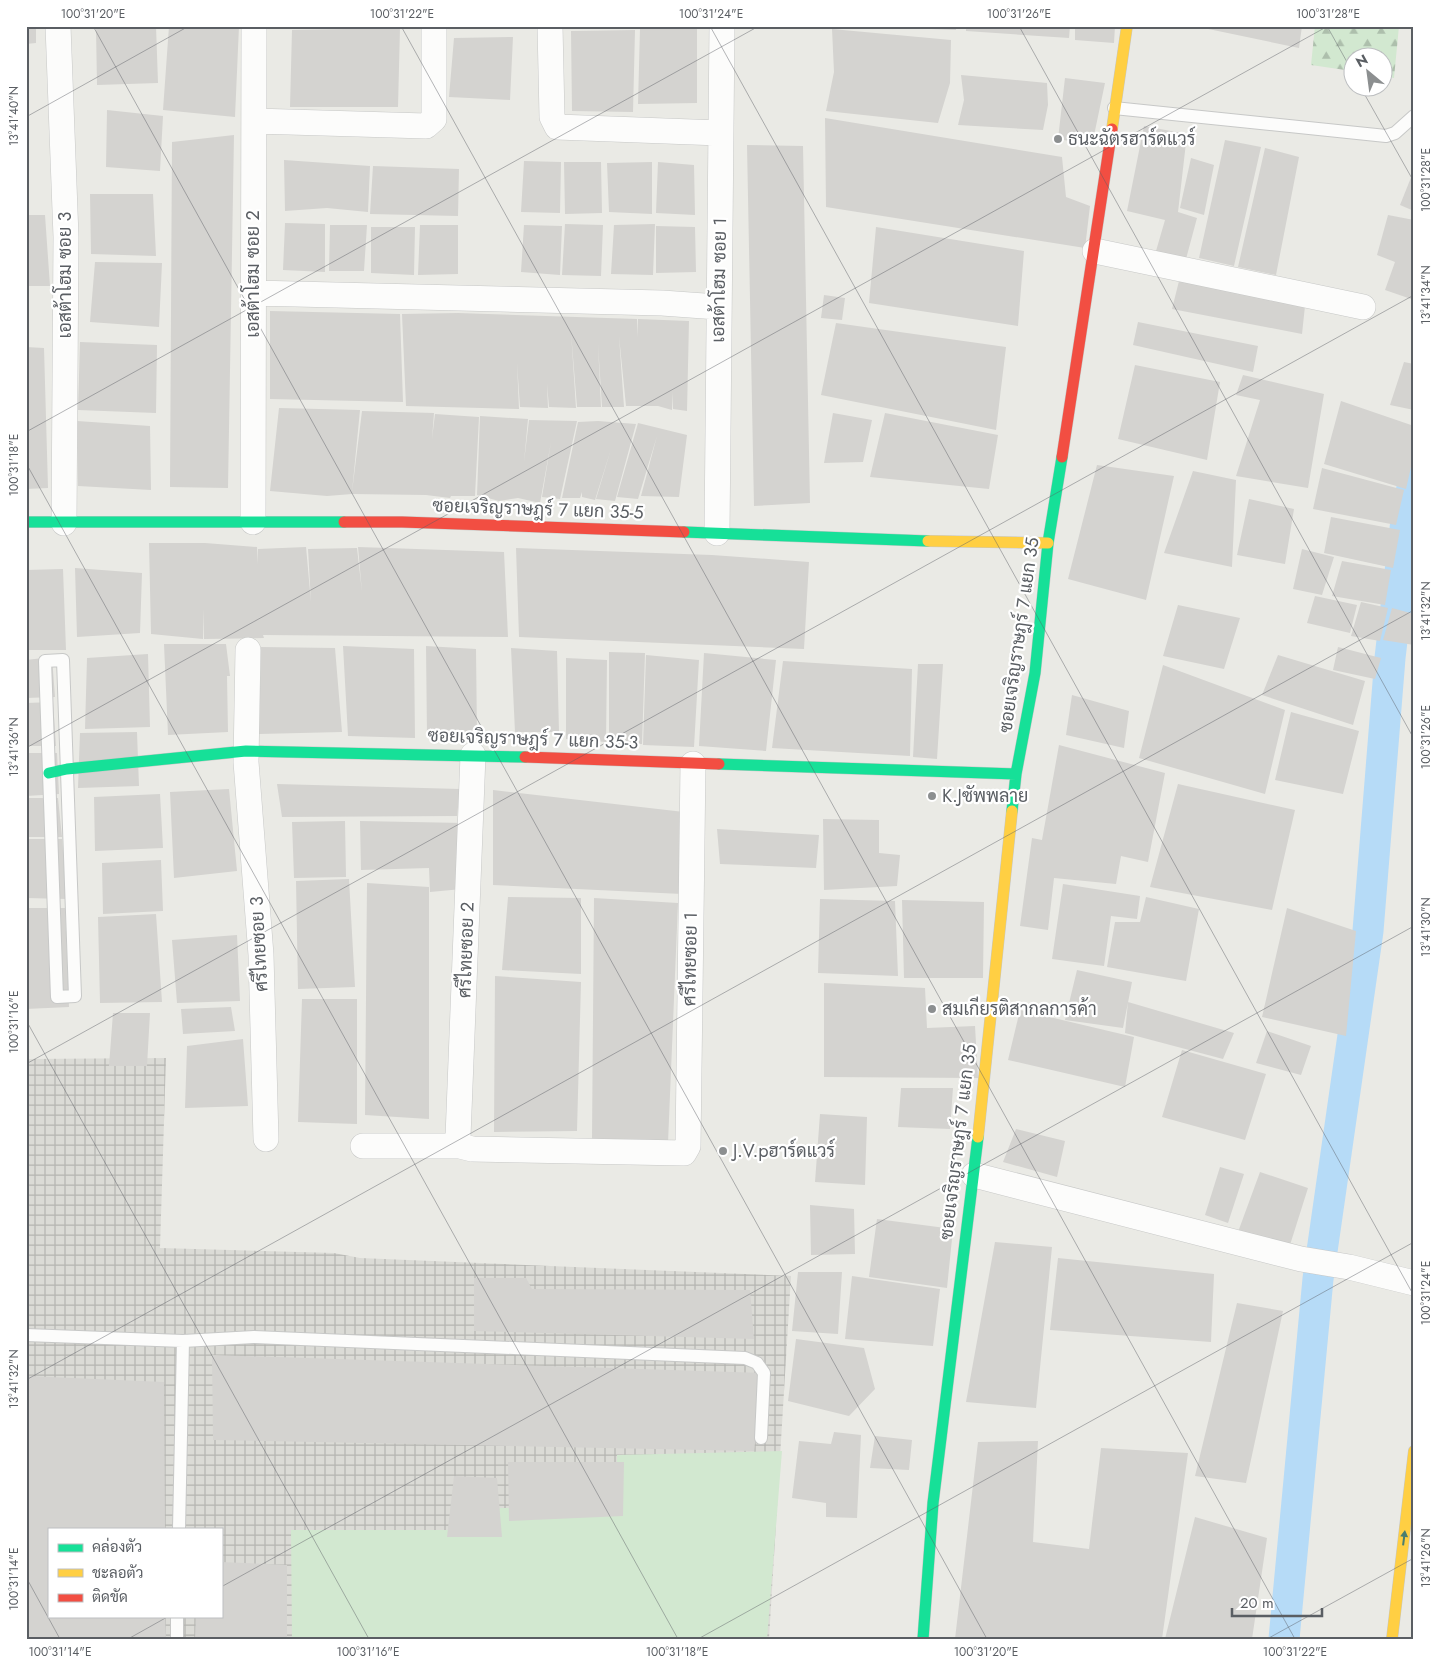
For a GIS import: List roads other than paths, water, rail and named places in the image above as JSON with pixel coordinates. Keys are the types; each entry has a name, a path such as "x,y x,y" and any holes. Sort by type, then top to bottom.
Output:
{"street":[{"name":"เอสต้าโฮม ซอย 3","path":"58,26 66,237 64,523"},
{"name":"เอสต้าโฮม ซอย 2","path":"253,522 254,26"},
{"path":"254,121 426,126 434,120 434,26"},
{"path":"550,26 552,118 557,127 720,133"},
{"name":"เอสต้าโฮม ซอย 1","path":"717,533 722,26"},
{"name":"ซอยเจริญราษฎร์ 7 แยก 35","path":"923,1639 933,1503 953,1328 974,1175 1016,774 1035,673 1048,543 1095,252 1127,26"},
{"path":"1095,252 1363,307"},
{"path":"253,293 662,303 718,307"},
{"name":"ซอยเจริญราษฎร์ 7 แยก 35-5","path":"26,522 402,522 1003,544 1048,543"},
{"name":"ศรีไทยซอย 3","path":"248,650 246,751 261,955 266,1139"},
{"name":"ซอยเจริญราษฎร์ 7 แยก 35-3","path":"49,773 66,769 246,751 686,761 692,764 1016,774"},
{"name":"ศรีไทยซอย 2","path":"460,1146 458,1137 473,755"},
{"name":"ศรีไทยซอย 1","path":"460,1146 472,1149 684,1153 688,1146 692,764"},
{"path":"363,1146 460,1146"},
{"path":"974,1175 1301,1259 1349,1267 1414,1282"},
{"path":"1392,1639 1414,1451"}],"lane":[{"path":"1114,108 1386,136 1395,133 1414,116"},
{"path":"63,660 66,769 75,996 57,997 45,661 63,660"},
{"path":"26,1335 182,1341 254,1337 745,1358 757,1364 764,1372 761,1438"},
{"path":"179,1528 182,1341"},
{"path":"177,1618 177,1639"}],"waterway":[{"path":"1284,1639 1318,1279 1368,931 1390,658 1408,503 1414,481"}],"place":[{"name":"ธนะฉัตรฮาร์ดแวร์","path":"1058,139"},
{"name":"K.Jซัพพลาย","path":"932,796"},
{"name":"สมเกียรติสากลการค้า","path":"932,1009"},
{"name":"J.V.pฮาร์ดแวร์","path":"723,1151"}]}
